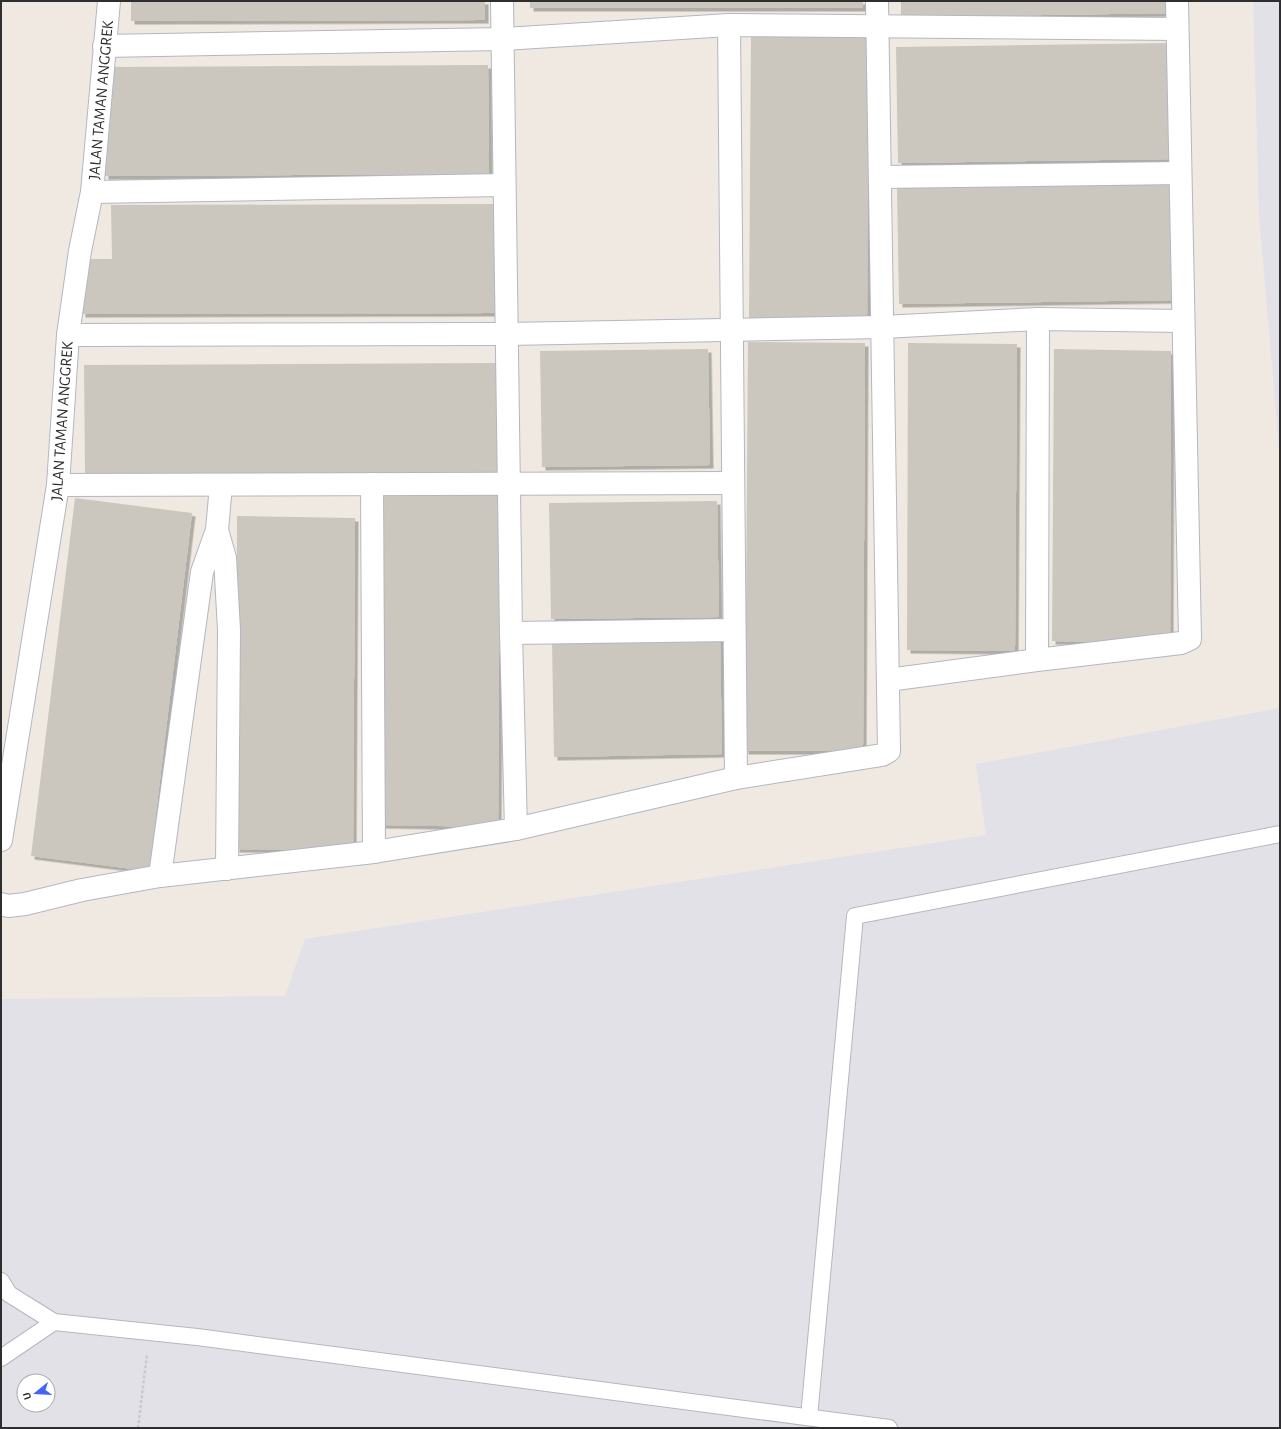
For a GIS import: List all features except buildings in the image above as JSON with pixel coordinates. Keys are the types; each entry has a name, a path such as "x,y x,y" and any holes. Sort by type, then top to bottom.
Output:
{"street":[{"name":"JALAN TAMAN ANGGREK","path":"1,840 58,485 68,335 80,251 92,192 109,1"},
{"path":"502,1 508,484 516,829"},
{"path":"4,905 160,876 374,852 516,829 736,778 882,755 889,751 877,1"},
{"path":"888,680 1181,643 1190,639 1177,1"},
{"path":"104,46 503,39 729,25 1178,30"},
{"path":"729,25 736,778"},
{"path":"880,178 1180,173"},
{"path":"92,192 504,185"},
{"path":"68,335 506,334 883,326 1038,319 1183,321"},
{"path":"1037,660 1038,319"},
{"path":"58,485 733,483"},
{"path":"372,484 374,852"},
{"path":"160,876 202,572 217,530 221,485"},
{"path":"217,530 225,558 229,623 227,869"},
{"path":"511,633 734,630"}],"lane":[{"path":"809,1417 855,916 1280,834"},
{"path":"1,1281 9,1294 54,1322 150,1332 890,1428"},
{"path":"1,1358 54,1322"}],"path":[{"path":"138,1428 150,1332"}],"shaded area":[{"path":"1253,1 1280,1 1280,459 1259,214"},
{"path":"1280,708 1280,1428 1,1428 1,999 285,996 305,939 986,835 976,764"}]}
